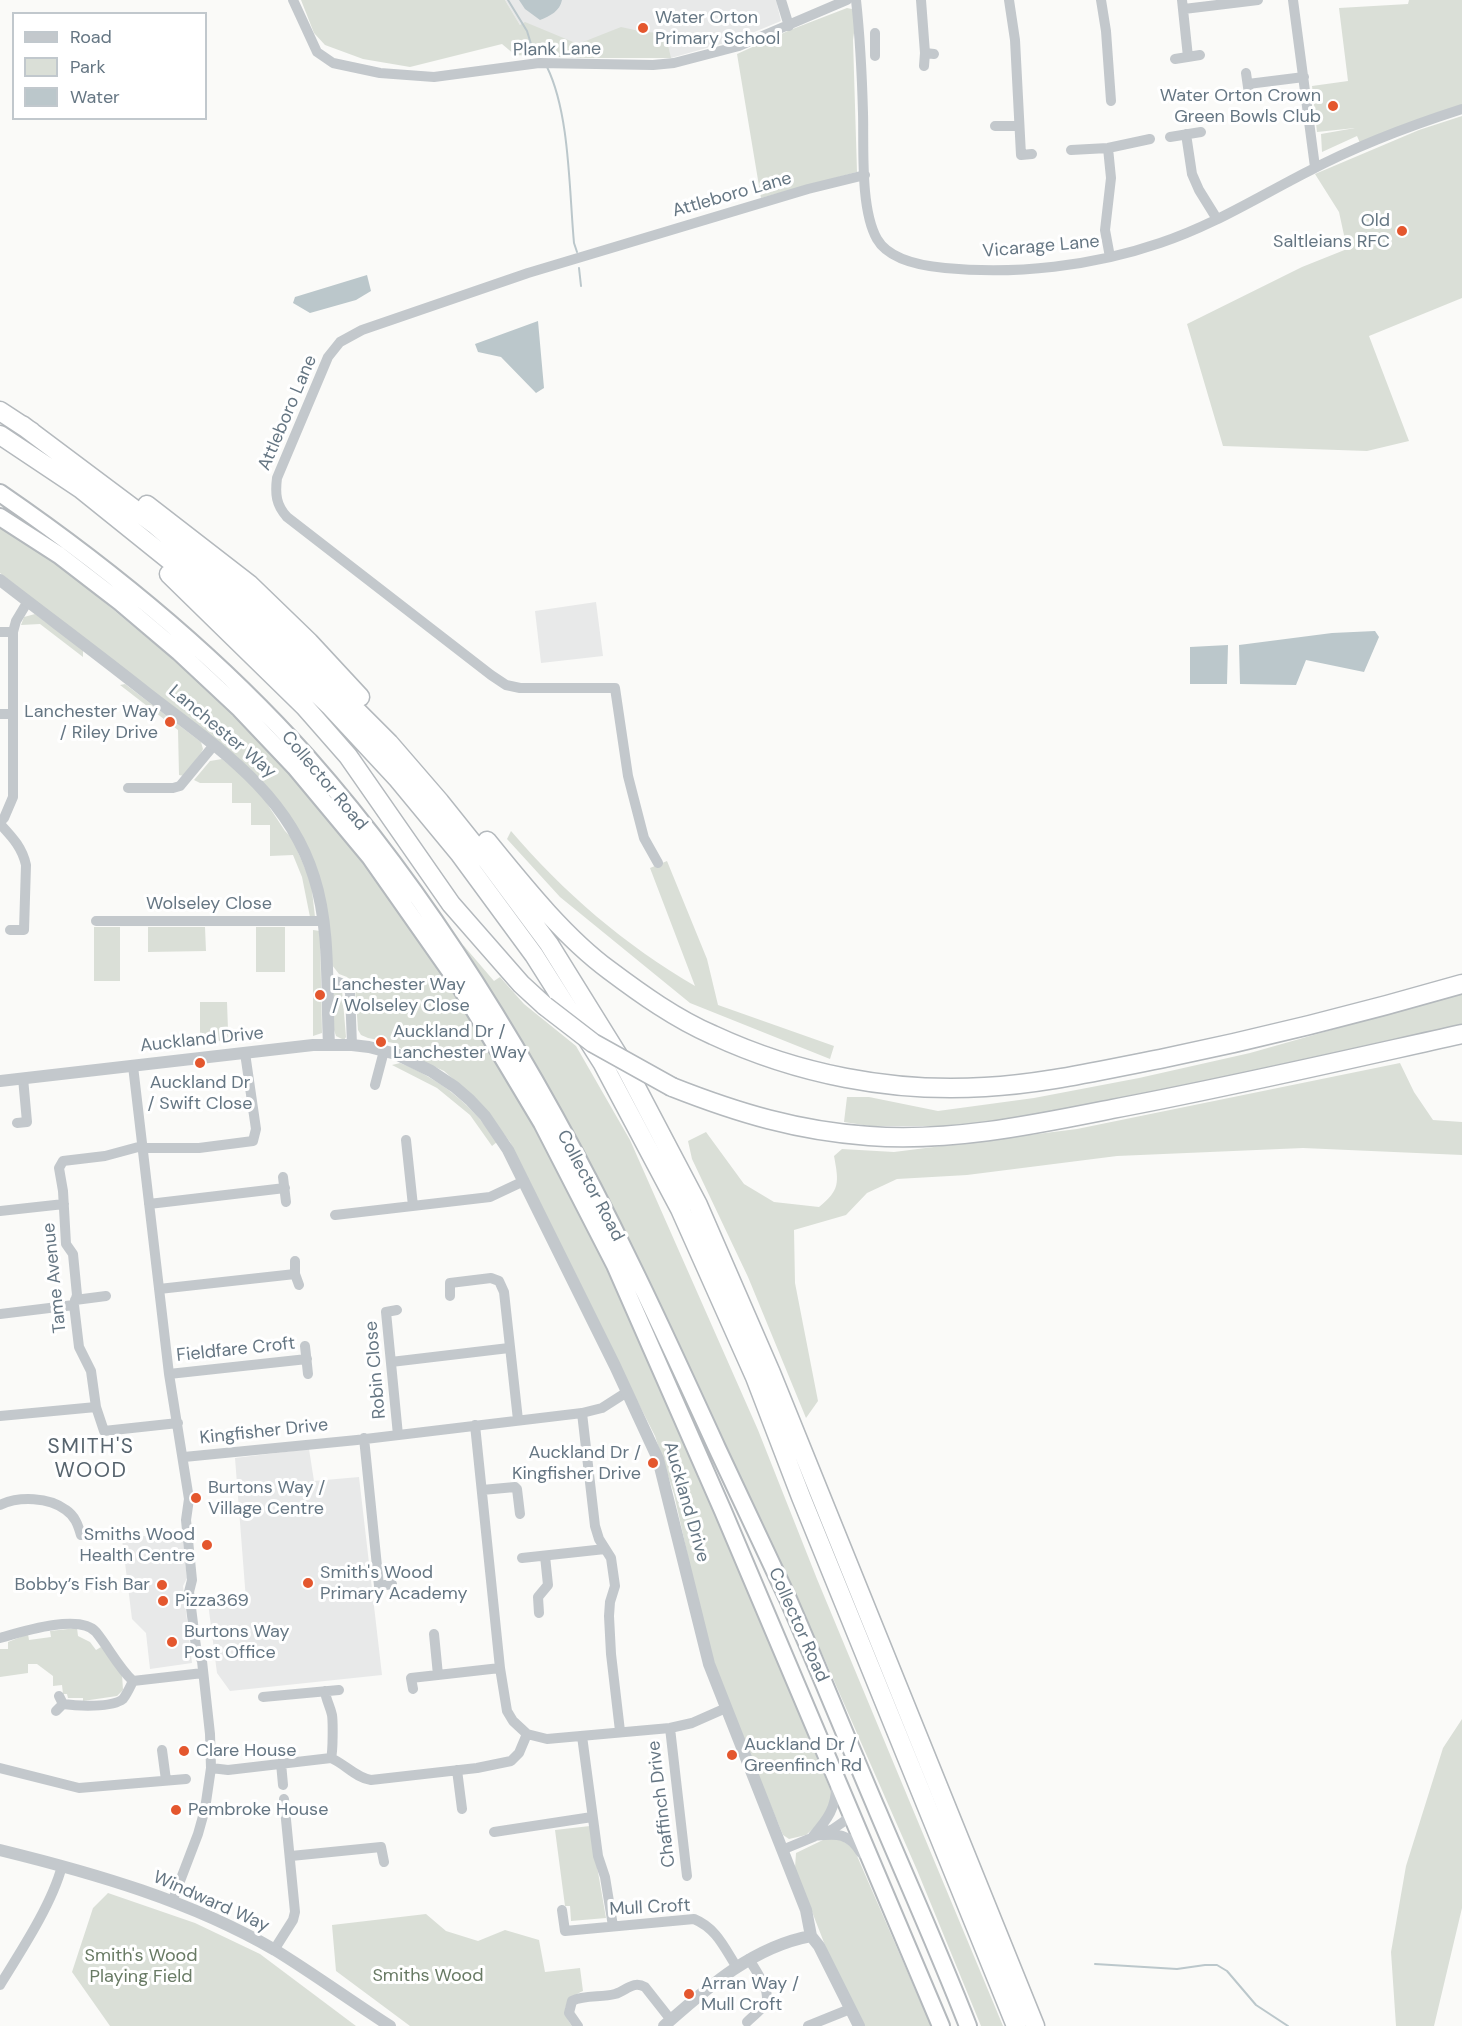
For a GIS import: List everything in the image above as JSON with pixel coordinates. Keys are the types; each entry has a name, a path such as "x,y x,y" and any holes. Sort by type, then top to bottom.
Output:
{"highway":[{"path":"0,411 157,511 249,584 309,642 422,762 514,874 573,938 607,969 677,1016 711,1035 751,1051 794,1066 854,1080 928,1088 984,1088 1031,1083 1215,1047 1363,1012 1462,984"},
{"path":"22,425 154,525 267,621 389,743 433,793 488,862 555,953 626,1068 698,1205 771,1373 1035,2026"},
{"path":"0,435 81,489 219,600 331,707 397,778 459,853 534,955 603,1064 680,1209 755,1377 844,1605 1016,2026"},
{"path":"81,489 305,707 348,756 450,904 520,984 544,1006 592,1043 672,1087 739,1113 781,1124 871,1136 959,1136 1218,1089 1462,1034"},
{"name":"Collector Road","path":"0,493 71,542 132,589 250,697 308,758 380,847 516,1048 629,1260 788,1600 968,2026"},
{"name":"Collector Road","path":"0,518 58,555 120,602 179,652 240,709 295,766 369,857 457,981 542,1123 615,1264 723,1511 941,2026"},
{"path":"788,1600 803,1656 855,1787 853,1815"}],"street":[{"name":"Plank Lane","path":"293,0 317,52 333,63 380,73 434,77 539,63 653,65 674,63 735,47 847,0"},
{"path":"782,0 789,26"},
{"name":"Vicarage Lane","path":"856,0 865,175 870,219 881,245 898,256 925,265 966,270 1062,266 1110,257 1161,243 1217,219 1316,167 1402,129 1462,109"},
{"path":"921,0 929,54 924,66"},
{"path":"1009,0 1016,39 1021,155 1032,154"},
{"path":"1101,0 1106,31 1107,94"},
{"path":"1175,58 1194,56 1183,4 1258,0"},
{"path":"1293,0 1316,167"},
{"path":"859,46 874,51 875,33"},
{"path":"1248,84 1304,77"},
{"path":"995,126 1018,126"},
{"path":"1170,136 1201,132"},
{"path":"1186,134 1192,174 1217,219"},
{"path":"1071,150 1108,148 1150,139"},
{"path":"1108,148 1111,178 1105,230 1110,257"},
{"name":"Attleboro Lane","path":"658,863 644,838 633,794 615,688 520,688 506,685 287,517 276,500 277,478 328,357 340,342 362,330 632,241 808,189 865,175"},
{"name":"Lanchester Way","path":"0,580 252,776 282,812 313,874 322,921 329,1044"},
{"path":"10,930 24,930 26,865 17,842 0,823 13,797 13,632 16,621 28,601"},
{"path":"0,632 13,632"},
{"path":"0,714 13,714"},
{"path":"128,788 180,786 214,745"},
{"name":"Wolseley Close","path":"96,921 322,921"},
{"path":"327,980 346,985 350,992 352,1045"},
{"name":"Auckland Drive","path":"0,1081 329,1044 352,1045 384,1051 410,1060 431,1071 471,1100 499,1135 524,1181 627,1392 662,1470 709,1664 806,1910 811,1936 819,1946 858,2026"},
{"path":"375,1085 384,1051"},
{"path":"143,1147 199,1148 252,1141 256,1129 245,1053"},
{"name":"Kingfisher Drive","path":"134,1066 169,1374 184,1457 582,1413 602,1408 627,1392"},
{"path":"16,1123 27,1122 23,1078"},
{"path":"406,1140 413,1206"},
{"name":"Tame Avenue","path":"143,1147 105,1156 71,1159 63,1161 59,1168 66,1244 73,1254 79,1347 91,1371 96,1407 104,1431 178,1423"},
{"path":"335,1215 490,1197 524,1181"},
{"path":"149,1204 284,1182 286,1202"},
{"path":"0,1211 64,1204"},
{"path":"159,1289 297,1280 295,1261"},
{"path":"450,1296 450,1283 490,1278 499,1281 504,1292 518,1420"},
{"path":"0,1314 106,1296"},
{"name":"Robin Close","path":"397,1310 386,1312 398,1435"},
{"name":"Fieldfare Croft","path":"305,1346 308,1374"},
{"path":"391,1362 509,1348"},
{"name":"Fieldfare Croft","path":"169,1374 307,1359"},
{"path":"0,1416 96,1407"},
{"path":"582,1413 596,1526 610,1558 615,1586 610,1602 610,1635 620,1731"},
{"path":"475,1425 500,1668 507,1711 513,1721 527,1734 547,1739 670,1728 692,1723 726,1708"},
{"path":"364,1438 379,1586 392,1584"},
{"path":"172,1902 205,1809 211,1768 210,1734 202,1662 196,1647 189,1592 192,1580 186,1520 189,1499 184,1457"},
{"path":"482,1490 515,1487 520,1514"},
{"path":"0,1505 6,1502 32,1499 57,1505 67,1510 77,1522 81,1535"},
{"path":"522,1558 605,1549"},
{"path":"540,1613 538,1598 548,1585 545,1556"},
{"path":"0,1638 31,1628 72,1624 87,1626 94,1630 133,1681"},
{"path":"434,1634 438,1675"},
{"path":"413,1689 411,1678 500,1668"},
{"path":"133,1681 203,1673"},
{"path":"60,1704 81,1706 117,1702 124,1698 133,1681"},
{"path":"263,1697 339,1690"},
{"path":"326,1691 327,1702 332,1714 331,1758"},
{"name":"Chaffinch Drive","path":"670,1728 687,1876"},
{"path":"211,1768 228,1770 331,1758 365,1779 396,1777 511,1761 519,1752 527,1734"},
{"path":"582,1736 592,1817 613,1926"},
{"path":"162,1750 166,1780"},
{"path":"281,1763 283,1785"},
{"path":"0,1768 79,1788 186,1779"},
{"path":"457,1770 462,1809"},
{"path":"813,1836 831,1816 836,1799 835,1774"},
{"path":"274,1950 293,1920 295,1912 284,1799"},
{"path":"782,1850 833,1829 853,1815"},
{"path":"494,1832 592,1817"},
{"path":"813,1836 837,1833 854,1841 894,1915"},
{"path":"291,1856 381,1846 384,1862"},
{"name":"Windward Way","path":"0,1850 129,1886 172,1902 239,1932 274,1950 390,2026"},
{"path":"0,1985 27,1940 59,1878 62,1866"},
{"name":"Mull Croft","path":"562,1910 565,1931 694,1919 706,1923 715,1933 736,1966"},
{"path":"578,2026 569,2013 572,2001 578,1998 618,1994 634,1984 645,1987 667,2023 736,1966 773,1947 811,1936"},
{"path":"747,2022 768,1999 765,1988 749,1959"},
{"path":"808,2026 850,2008"}],"shaded area":[{"name":"Water Orton Primary School","path":"505,0 776,0 781,21 735,40 671,58 534,56 527,31 520,25"},
{"path":"596,602 603,656 541,663 535,611"},
{"name":"Smith's Wood Primary Academy","path":"309,1449 314,1481 359,1477 382,1675 230,1691 217,1673 208,1603 246,1600 235,1458"},
{"path":"182,1531 187,1578 183,1586 192,1663 150,1669 146,1633 132,1619 122,1539"}],"green space":[{"path":"301,0 505,0 520,25 525,22 578,44 621,27 644,32 665,33 671,58 515,55 502,44 410,67 363,59 325,45 314,33"},
{"path":"1409,0 1462,0 1462,107 1360,143 1357,136 1322,152 1321,134 1355,128 1317,132 1312,86 1348,81 1339,8 1408,4"},
{"path":"847,8 852,9 856,19 853,40 857,172 761,198 737,54"},
{"path":"1462,116 1462,298 1369,336 1409,441 1367,451 1223,446 1187,324 1302,267 1347,249 1339,212 1315,174 1419,130"},
{"path":"0,527 55,561 242,717 363,859 398,906 446,982 467,1009 525,1105 573,1196 623,1300 686,1441 832,1794 825,1818 806,1835 789,1839 783,1835 727,1700 706,1638 674,1494 655,1436 565,1258 510,1142 480,1103 444,1071 411,1056 393,1043 361,1035 358,1030 355,986 347,977 339,974 332,965 329,925 290,818 149,689 0,573"},
{"path":"35,614 83,649 83,657 40,624 21,625 24,617"},
{"path":"125,684 201,742 203,749 201,753 184,776 179,775 178,730 120,685"},
{"path":"222,759 262,796 292,838 311,882 315,917 310,917 302,877 293,855 270,856 270,825 251,825 251,803 232,803 232,783 200,783 194,780 210,761"},
{"path":"511,831 552,875 597,916 644,953 695,986 650,868 667,861 707,959 718,1005 834,1046 830,1059 690,1003 560,897 507,839"},
{"path":"94,927 120,927 120,981 94,981"},
{"path":"148,927 205,927 206,951 148,952"},
{"path":"256,927 285,927 285,972 256,972"},
{"path":"313,930 320,931 322,1033 313,1036"},
{"path":"458,943 464,946 494,981 500,977 524,1004 576,1046 630,1140 758,1430 817,1579 1003,2026 981,2026 917,1870 824,1658 705,1402 555,1103"},
{"path":"339,988 342,990 346,1037 344,1040 336,1036 333,1027 332,993"},
{"path":"1462,993 1462,1026 1212,1081 976,1126 870,1126 844,1122 847,1097 869,1097 938,1111 1034,1098 1139,1078 1250,1053"},
{"path":"200,1002 227,1002 228,1030 260,1030 260,1034 237,1036 200,1044"},
{"path":"400,1063 429,1077 455,1095 477,1116 497,1142 492,1146 470,1115 437,1088 392,1065"},
{"path":"1400,1063 1414,1092 1433,1120 1462,1122 1462,1155 1303,1148 1117,1156 967,1175 897,1179 867,1193 846,1215 794,1230 795,1283 818,1401 806,1418 748,1277 692,1159 688,1141 706,1132 744,1184 774,1202 819,1207 834,1191 837,1173 834,1156 842,1149 894,1152 1077,1129"},
{"path":"77,1628 78,1636 90,1642 96,1650 101,1647 122,1674 123,1690 117,1696 83,1701 83,1698 68,1698 67,1694 63,1694 62,1685 53,1686 53,1676 37,1664 28,1664 28,1673 0,1677 0,1649 8,1649 8,1642 28,1634 29,1640 51,1637 50,1631"},
{"path":"1462,1719 1462,1908 1434,2026 1396,2026 1391,1952 1406,1866 1443,1748"},
{"path":"590,1826 606,1918 571,1921 570,1906 565,1906 555,1830"},
{"path":"825,1839 840,1839 854,1849 931,2026 864,2026 830,1958 795,1868 796,1853"},
{"name":"Smith's Wood Playing Field","path":"108,1893 195,1923 260,1954 356,2026 110,2026 72,1972 93,1908"},
{"name":"Smiths Wood","path":"426,1914 446,1931 478,1941 505,1930 539,1940 545,1972 580,1968 583,1991 568,2001 565,2010 572,2026 410,2026 336,1971 332,1925"}],"water":[{"path":"519,0 562,0 557,10 540,20 525,9"},
{"path":"367,275 371,291 356,300 310,313 293,303 295,297"},
{"path":"538,321 544,388 536,393 501,357 478,352 475,344"},
{"path":"1375,631 1379,637 1364,672 1306,660 1296,685 1240,684 1239,645 1332,633"},
{"path":"1228,645 1227,684 1190,684 1190,647"}],"waterway":[{"path":"508,0 527,31 535,57"},
{"path":"547,67 555,86 564,129 574,243 577,252"},
{"path":"579,268 581,286"},
{"path":"1095,1964 1177,1969 1217,1965 1227,1971 1256,2005 1288,2026"}],"place":[{"name":"Water Orton Primary School","path":"643,28"},
{"name":"Water Orton Crown Green Bowls Club","path":"1333,106"},
{"name":"Old Saltleians RFC","path":"1402,231"},
{"name":"Lanchester Way / Riley Drive","path":"170,722"},
{"name":"Lanchester Way / Wolseley Close","path":"320,995"},
{"name":"Auckland Dr / Lanchester Way","path":"381,1042"},
{"name":"Auckland Dr / Swift Close","path":"200,1063"},
{"name":"Auckland Dr / Kingfisher Drive","path":"653,1463"},
{"name":"Burtons Way / Village Centre","path":"196,1498"},
{"name":"Smiths Wood Health Centre","path":"207,1545"},
{"name":"Smith's Wood Primary Academy","path":"308,1583"},
{"name":"Bobby’s Fish Bar","path":"162,1585"},
{"name":"Pizza369","path":"163,1601"},
{"name":"Burtons Way Post Office","path":"172,1642"},
{"name":"Clare House","path":"184,1751"},
{"name":"Auckland Dr / Greenfinch Rd","path":"732,1755"},
{"name":"Pembroke House","path":"176,1810"},
{"name":"Arran Way / Mull Croft","path":"689,1994"}],"district":[{"name":"SMITH'S WOOD","path":"91,1459"}]}
